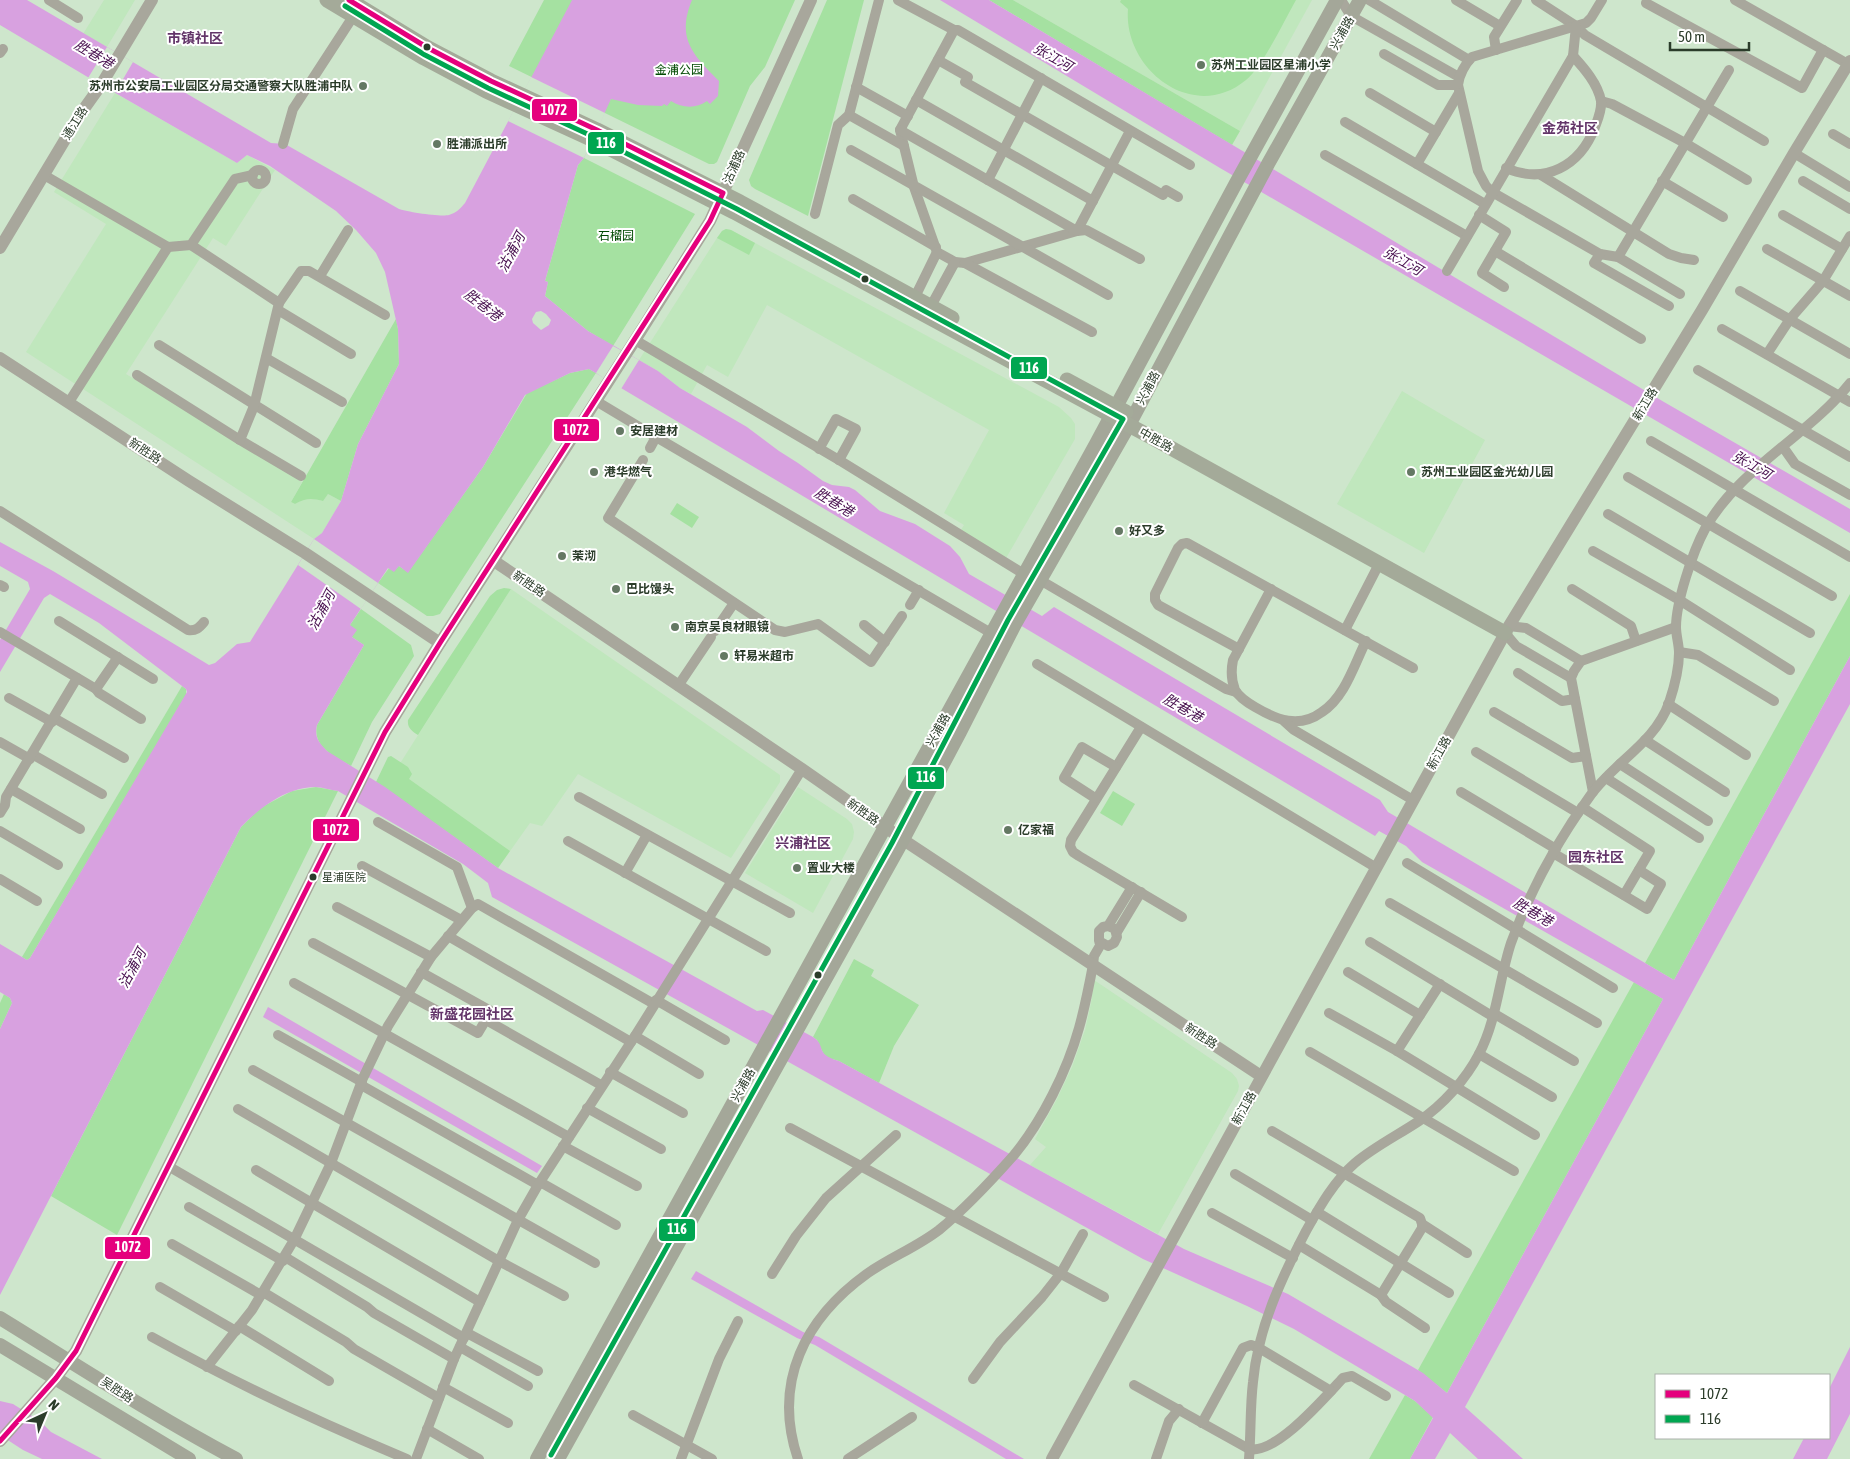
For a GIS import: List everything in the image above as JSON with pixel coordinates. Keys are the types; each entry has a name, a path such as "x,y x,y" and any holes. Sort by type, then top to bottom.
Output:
{"main road":[{"name":"中胜路","path":"327,0 354,8 424,58 486,91 520,100 721,198 1131,420 1507,630"},
{"name":"兴浦路","path":"536,1459 1114,411 1236,182 1337,0"},
{"name":"兴浦路","path":"558,1459 903,839 1015,624 1131,420 1268,164 1360,0"},
{"name":"中胜路","path":"1131,420 1379,564 1507,630"},
{"name":"吴胜路","path":"0,1318 178,1428 236,1459"},
{"name":"吴胜路","path":"0,1345 188,1459"}],"street":[{"path":"49,0 78,18"},
{"name":"通江路","path":"0,248 152,0"},
{"name":"沽浦路","path":"1,1439 56,1378 79,1344 385,732 710,221 811,0"},
{"path":"815,214 838,125 849,115 879,0"},
{"path":"898,0 954,30 958,30 1190,165"},
{"path":"1341,0 1351,16 1459,85 1478,171 1486,186 1492,192 1600,254 1618,257 1680,294"},
{"path":"1369,0 1469,60"},
{"path":"1456,0 1500,26"},
{"path":"1496,50 1494,37 1517,0"},
{"path":"1536,0 1576,26 1585,35 1764,141"},
{"path":"1417,164 1436,132 1472,57 1586,22 1591,18 1602,0"},
{"path":"1737,0 1824,50 1849,62"},
{"path":"1646,3 1802,88 1824,50"},
{"path":"283,144 293,109 354,8"},
{"path":"1447,271 1573,56 1576,26"},
{"path":"921,305 936,250 914,187 900,130 954,30"},
{"path":"1384,54 1438,85 1459,85"},
{"path":"1506,168 1517,173 1530,175 1541,175 1556,171 1570,162 1591,137 1601,111 1601,101 1589,77 1573,56"},
{"path":"938,60 968,77 965,82 1163,195 1166,190 1178,198"},
{"name":"新江路","path":"1052,1459 1375,867 1507,630 1849,62"},
{"path":"1618,257 1729,70"},
{"path":"988,180 1040,78"},
{"path":"856,87 908,116"},
{"path":"1370,93 1436,132"},
{"path":"916,100 1093,201"},
{"path":"1601,101 1612,104 1685,143 1747,180"},
{"path":"849,115 904,146"},
{"path":"1345,122 1485,204"},
{"path":"900,130 1077,230"},
{"path":"1077,230 1130,131"},
{"path":"1833,134 1850,144"},
{"path":"850,150 1108,295"},
{"path":"1794,153 1850,187"},
{"path":"1325,156 1467,236"},
{"path":"44,175 168,247 191,245 279,307 351,354"},
{"path":"191,245 236,179 252,175"},
{"path":"1541,175 1670,254 1694,260"},
{"path":"1804,181 1850,208"},
{"path":"1662,182 1723,218"},
{"path":"853,199 936,250 1092,332"},
{"path":"1479,215 1506,232 1482,273 1504,287"},
{"path":"1783,215 1842,249"},
{"path":"320,276 348,230"},
{"path":"921,305 960,262 1021,247 1077,230 1086,230 1140,259"},
{"path":"1766,354 1790,319 1823,281 1850,236"},
{"path":"69,402 168,247"},
{"path":"1767,249 1850,296"},
{"path":"1495,251 1641,340"},
{"path":"1600,254 1594,263 1669,306"},
{"path":"240,440 254,406 279,307 301,271 309,270 385,314"},
{"path":"1740,291 1850,354"},
{"path":"1722,329 1850,402"},
{"path":"635,340 839,460 1024,574"},
{"path":"159,345 316,443"},
{"name":"新胜路","path":"0,358 305,553 440,643"},
{"path":"266,358 342,402"},
{"path":"1698,370 1850,458"},
{"path":"137,375 301,476"},
{"path":"1249,1454 1253,1380 1258,1348 1266,1319 1279,1285 1315,1216 1353,1165 1423,1118 1467,1074 1479,1054 1486,1037 1504,969 1519,925 1554,851 1592,792 1645,740 1656,727 1668,704 1679,652 1676,627 1681,601 1697,545 1709,523 1735,490 1839,396 1850,383"},
{"path":"596,401 656,438 991,633"},
{"path":"819,449 836,419 856,429 839,460"},
{"path":"650,448 656,438"},
{"path":"1651,441 1850,557"},
{"path":"1783,446 1796,464 1850,495"},
{"path":"643,460 608,518 775,630 785,632 818,624 871,662 902,616"},
{"path":"1628,477 1832,596"},
{"path":"0,511 188,630 194,631 199,629 204,622"},
{"path":"1608,514 1810,633"},
{"path":"1239,649 1158,605 1155,600 1155,594 1178,548 1182,544 1187,543 1413,668"},
{"path":"1593,552 1681,601 1790,670"},
{"name":"新胜路","path":"494,561 802,769 884,827 1261,1076"},
{"path":"1345,630 1379,564"},
{"path":"1040,580 1154,648 1226,689 1236,692 1248,703 1273,718 1284,721 1308,719 1332,705 1366,641"},
{"path":"1236,692 1232,670 1234,660 1271,589"},
{"path":"1572,589 1631,626 1636,641"},
{"path":"910,605 919,590"},
{"path":"678,686 734,603"},
{"path":"59,621 153,679"},
{"path":"864,625 886,642"},
{"path":"1592,792 1571,678 1574,671 1581,661 1676,627"},
{"path":"1571,678 1516,646 1507,630 1526,628 1581,661"},
{"path":"0,633 96,689 141,719"},
{"path":"1679,652 1698,655 1774,701"},
{"path":"96,689 118,657"},
{"path":"1037,664 1375,867"},
{"path":"1518,673 1562,701 1575,699"},
{"path":"0,813 4,805 6,793 31,756 77,678"},
{"path":"9,698 124,758"},
{"path":"1668,704 1746,755"},
{"path":"1494,712 1572,758 1586,756"},
{"path":"1284,721 1294,730 1413,800"},
{"path":"1141,727 1096,798 1071,840 1070,846 1073,852 1182,916"},
{"path":"1645,740 1725,792"},
{"path":"0,742 31,756 102,794"},
{"path":"1096,798 1064,778 1082,747 1116,767"},
{"path":"1476,752 1650,851 1624,895"},
{"path":"1620,764 1708,821"},
{"path":"416,1459 454,1359 518,1220 539,1183 601,1085 633,1039 802,769"},
{"path":"1606,778 1699,838"},
{"path":"1461,792 1647,909 1661,884 1639,870"},
{"path":"6,793 80,829"},
{"path":"579,797 790,914"},
{"path":"378,822 457,867 472,908"},
{"path":"0,831 58,865"},
{"path":"625,873 647,835"},
{"path":"568,842 766,951"},
{"path":"1406,863 1519,925 1613,988"},
{"path":"362,866 461,920"},
{"path":"0,879 37,901"},
{"path":"1104,945 1098,938 1099,932 1103,927 1108,926 1136,889"},
{"path":"1104,945 1116,940 1117,932 1136,889"},
{"path":"1390,903 1596,1023"},
{"path":"207,1367 238,1328 284,1259 331,1163 362,1082 385,1032 431,958 461,920 478,904 657,999 725,1040"},
{"path":"336,907 431,958"},
{"path":"1108,926 1117,932"},
{"path":"448,936 699,1074"},
{"path":"1370,942 1574,1061"},
{"path":"313,943 478,1034 491,1011 421,972"},
{"path":"798,1459 792,1442 789,1405 791,1384 803,1346 810,1332 829,1306 845,1291 869,1273 906,1253 938,1230 1014,1154 1045,1107 1066,1065 1079,1028 1093,965 1100,960 1104,945"},
{"path":"1348,972 1420,1015"},
{"path":"294,983 385,1032 636,1186"},
{"path":"1398,1051 1440,984"},
{"path":"1329,1013 1398,1051 1535,1135"},
{"path":"486,1020 601,1085"},
{"path":"278,1035 616,1225"},
{"path":"1310,1052 1514,1171"},
{"path":"1479,1054 1552,1096"},
{"path":"253,1070 595,1263"},
{"path":"610,1072 683,1113"},
{"path":"587,1108 661,1149"},
{"path":"238,1109 498,1261 564,1296"},
{"path":"790,1128 955,1215 1104,1297"},
{"path":"1272,1131 1420,1218 1422,1228 1381,1295"},
{"path":"772,1274 796,1236 826,1198 896,1135"},
{"path":"168,1166 463,1339 528,1386"},
{"path":"256,1170 480,1302"},
{"path":"1235,1174 1401,1262 1449,1293"},
{"path":"190,1207 284,1259 367,1307 374,1314 454,1359"},
{"path":"1212,1214 1293,1258"},
{"path":"1422,1224 1467,1253"},
{"path":"973,1379 1000,1342 1042,1297 1061,1273 1083,1234"},
{"path":"172,1244 346,1342 354,1349 439,1398"},
{"path":"1299,1245 1381,1295 1386,1302 1426,1328"},
{"path":"160,1287 238,1328 329,1381"},
{"path":"681,1459 720,1359 738,1321"},
{"path":"152,1337 207,1367 323,1424 407,1459"},
{"path":"463,1339 538,1371"},
{"path":"1202,1422 1244,1348 1251,1345 1331,1391"},
{"path":"1249,1454 1272,1444 1287,1433 1303,1420 1343,1378 1352,1376 1386,1396"},
{"path":"1134,1385 1202,1422 1249,1454"},
{"path":"443,1387 508,1423"},
{"path":"1156,1459 1169,1421 1178,1409"},
{"path":"633,1415 712,1459"},
{"path":"848,1459 912,1418"},
{"path":"427,1429 480,1459"}],"shaded area":[{"path":"104,0 135,0 107,47 83,34"},
{"name":"苏州工业园区星浦小学","path":"1013,0 1312,0 1240,131"},
{"path":"115,93 237,163 247,155 275,170 226,246 213,238 126,374 302,482 291,502 295,504 303,499 313,498 322,501 328,494 341,501 322,533 314,539 26,352 106,224 54,192"},
{"path":"726,229 1059,407 1071,418 1075,424 1075,439 1002,565 956,538 964,525 944,513 989,430 767,305 728,377 707,365 691,394 639,360 717,238"},
{"name":"苏州工业园区金光幼儿园","path":"1402,391 1485,440 1424,553 1337,504"},
{"path":"511,589 780,775 780,782 731,858 578,774 542,826 530,823 498,868 385,787"},
{"path":"798,787 847,819 852,824 854,832 853,839 813,913 745,873"},
{"path":"1094,980 1232,1073 1237,1079 1239,1086 1238,1091 1158,1234 1030,1165 1046,1147 1035,1139 1072,1067 1085,1030"}],"green space":[{"name":"金浦公园","path":"544,0 795,0 765,67 750,86 717,162 709,164 509,66"},
{"path":"827,0 864,0 808,216 755,189 751,186 749,180"},
{"path":"989,0 1013,0 1240,131 1232,145"},
{"name":"苏州工业园区星浦小学","path":"1121,0 1296,0 1266,54 1253,73 1246,80 1226,92 1204,96 1184,93 1165,84 1149,69 1137,52 1129,31 1128,9 1120,2"},
{"name":"石榴园","path":"584,158 695,214 613,346 588,331 545,296 548,282 545,281 578,165"},
{"path":"726,229 755,243 749,255 717,238"},
{"path":"396,319 399,364 358,444 341,501 328,494 323,501 309,499 295,504 291,502"},
{"path":"589,369 596,373 440,614 427,616 378,583 389,568 399,566 408,572 483,467 527,393 570,373"},
{"path":"677,503 699,517 692,528 670,514"},
{"path":"511,589 418,735 409,727 408,720 490,596 497,590"},
{"path":"1850,594 1850,656 1674,980 1645,963"},
{"path":"361,609 411,645 414,656 372,722 351,766 326,750 321,745 316,733 317,725 364,645 352,637 350,625"},
{"path":"182,686 186,689 186,696 30,958 27,960 22,957"},
{"path":"391,756 408,767 412,774 409,779 510,851 498,868 376,782 388,757"},
{"path":"316,787 338,791 117,1235 51,1196 241,827 260,808 292,791"},
{"path":"1113,791 1135,804 1122,826 1100,813"},
{"path":"854,959 874,970 871,976 919,1005 894,1046 879,1083 839,1061 828,1058 824,1055 817,1040 813,1037"},
{"path":"1634,982 1663,999 1447,1393 1418,1370"},
{"path":"4,994 10,998 12,1003 0,1029 0,1003"},
{"path":"1405,1395 1433,1417 1410,1459 1369,1459"}],"water":[{"path":"0,0 27,0 271,143 285,144 399,209 424,214 449,215 465,203 572,0 692,0 686,25 687,36 695,54 719,81 718,96 710,104 707,101 703,104 689,107 671,101 667,106 664,104 662,106 638,105 611,99 584,158 578,165 545,281 548,282 545,296 588,331 658,371 680,388 747,427 823,481 855,490 880,511 915,524 950,546 960,557 969,574 1042,616 1054,607 1380,800 1388,812 1674,980 1850,656 1850,704 1465,1407 1523,1459 1478,1459 1450,1433 1435,1459 1410,1459 1433,1418 1415,1401 1294,1329 1143,1259 492,897 488,883 463,864 338,791 318,787 304,788 274,800 241,827 0,1295 0,1029 12,1003 10,998 0,992 0,944 27,960 30,958 187,692 186,689 99,623 50,594 44,598 0,672 0,640 30,589 28,582 0,566 0,542 53,571 209,665 215,663 237,644 250,642 314,539 322,533 341,501 358,444 399,364 398,329 385,272 376,253 336,211 270,166 247,155 237,163 0,25","holes":["541,311 551,320 549,325 541,330 533,323 532,319 536,312","589,369 1375,836 1379,831 1406,846 1422,862 1663,999 1447,1393 1423,1373 1288,1294 1184,1249 839,1061 826,1056 817,1040 813,1037 763,1010 757,1011 498,868 385,787 327,751 318,740 317,725 364,645 352,637 357,630 350,625 388,568 394,572 399,566 408,573 483,467 525,395 570,373"]},
{"name":"张江河","path":"940,0 989,0 1664,402 1850,509 1850,533 1220,168"},
{"path":"268,1007 542,1166 537,1173 263,1017"},
{"path":"696,1271 803,1332 819,1337 1024,1459 1006,1459 815,1345 797,1338 691,1279"},
{"path":"1850,1347 1850,1414 1827,1459 1793,1459 1803,1439 1830,1439 1830,1387"},
{"path":"0,1401 13,1404 40,1421 51,1432 102,1459 42,1459 23,1450 0,1435"}],"pier":[{"path":"107,47 133,62 115,93 88,78"},
{"path":"531,77 605,113 584,158 508,121"},
{"path":"613,346 639,360 621,389 596,373"},
{"path":"314,539 378,583 361,609 298,565"}],"transit line":[{"name":"1072","path":"0,1441 56,1378 76,1351 385,732 710,221 723,193 597,130 491,81 428,48 349,0"},
{"name":"116","path":"345,6 425,55 488,88 594,137 737,209 1123,419 1008,620 892,843 551,1455"}],"place":[{"name":"苏州工业园区星浦小学","path":"1201,65"},
{"name":"苏州市公安局工业园区分局交通警察大队胜浦中队","path":"363,86"},
{"name":"胜浦派出所","path":"437,144"},
{"name":"安居建材","path":"620,431"},
{"name":"港华燃气","path":"594,472"},
{"name":"苏州工业园区金光幼儿园","path":"1411,472"},
{"name":"好又多","path":"1119,531"},
{"name":"茉沏","path":"562,556"},
{"name":"巴比馒头","path":"616,589"},
{"name":"南京吴良材眼镜","path":"675,627"},
{"name":"轩易米超市","path":"724,656"},
{"name":"亿家福","path":"1008,830"},
{"name":"置业大楼","path":"797,868"},
{"name":"星浦医院","path":"313,877"}],"district":[{"name":"市镇社区","path":"195,38"},
{"name":"金苑社区","path":"1570,128"},
{"name":"兴浦社区","path":"803,843"},
{"name":"园东社区","path":"1596,857"},
{"name":"新盛花园社区","path":"472,1014"}],"water label":[{"name":"胜巷港","path":"94,54"},
{"name":"沽浦河","path":"511,252"},
{"name":"胜巷港","path":"483,305"},
{"name":"胜巷港","path":"834,502"},
{"name":"沽浦河","path":"321,610"},
{"name":"胜巷港","path":"1183,708"},
{"name":"胜巷港","path":"1533,912"},
{"name":"沽浦河","path":"132,968"}]}
